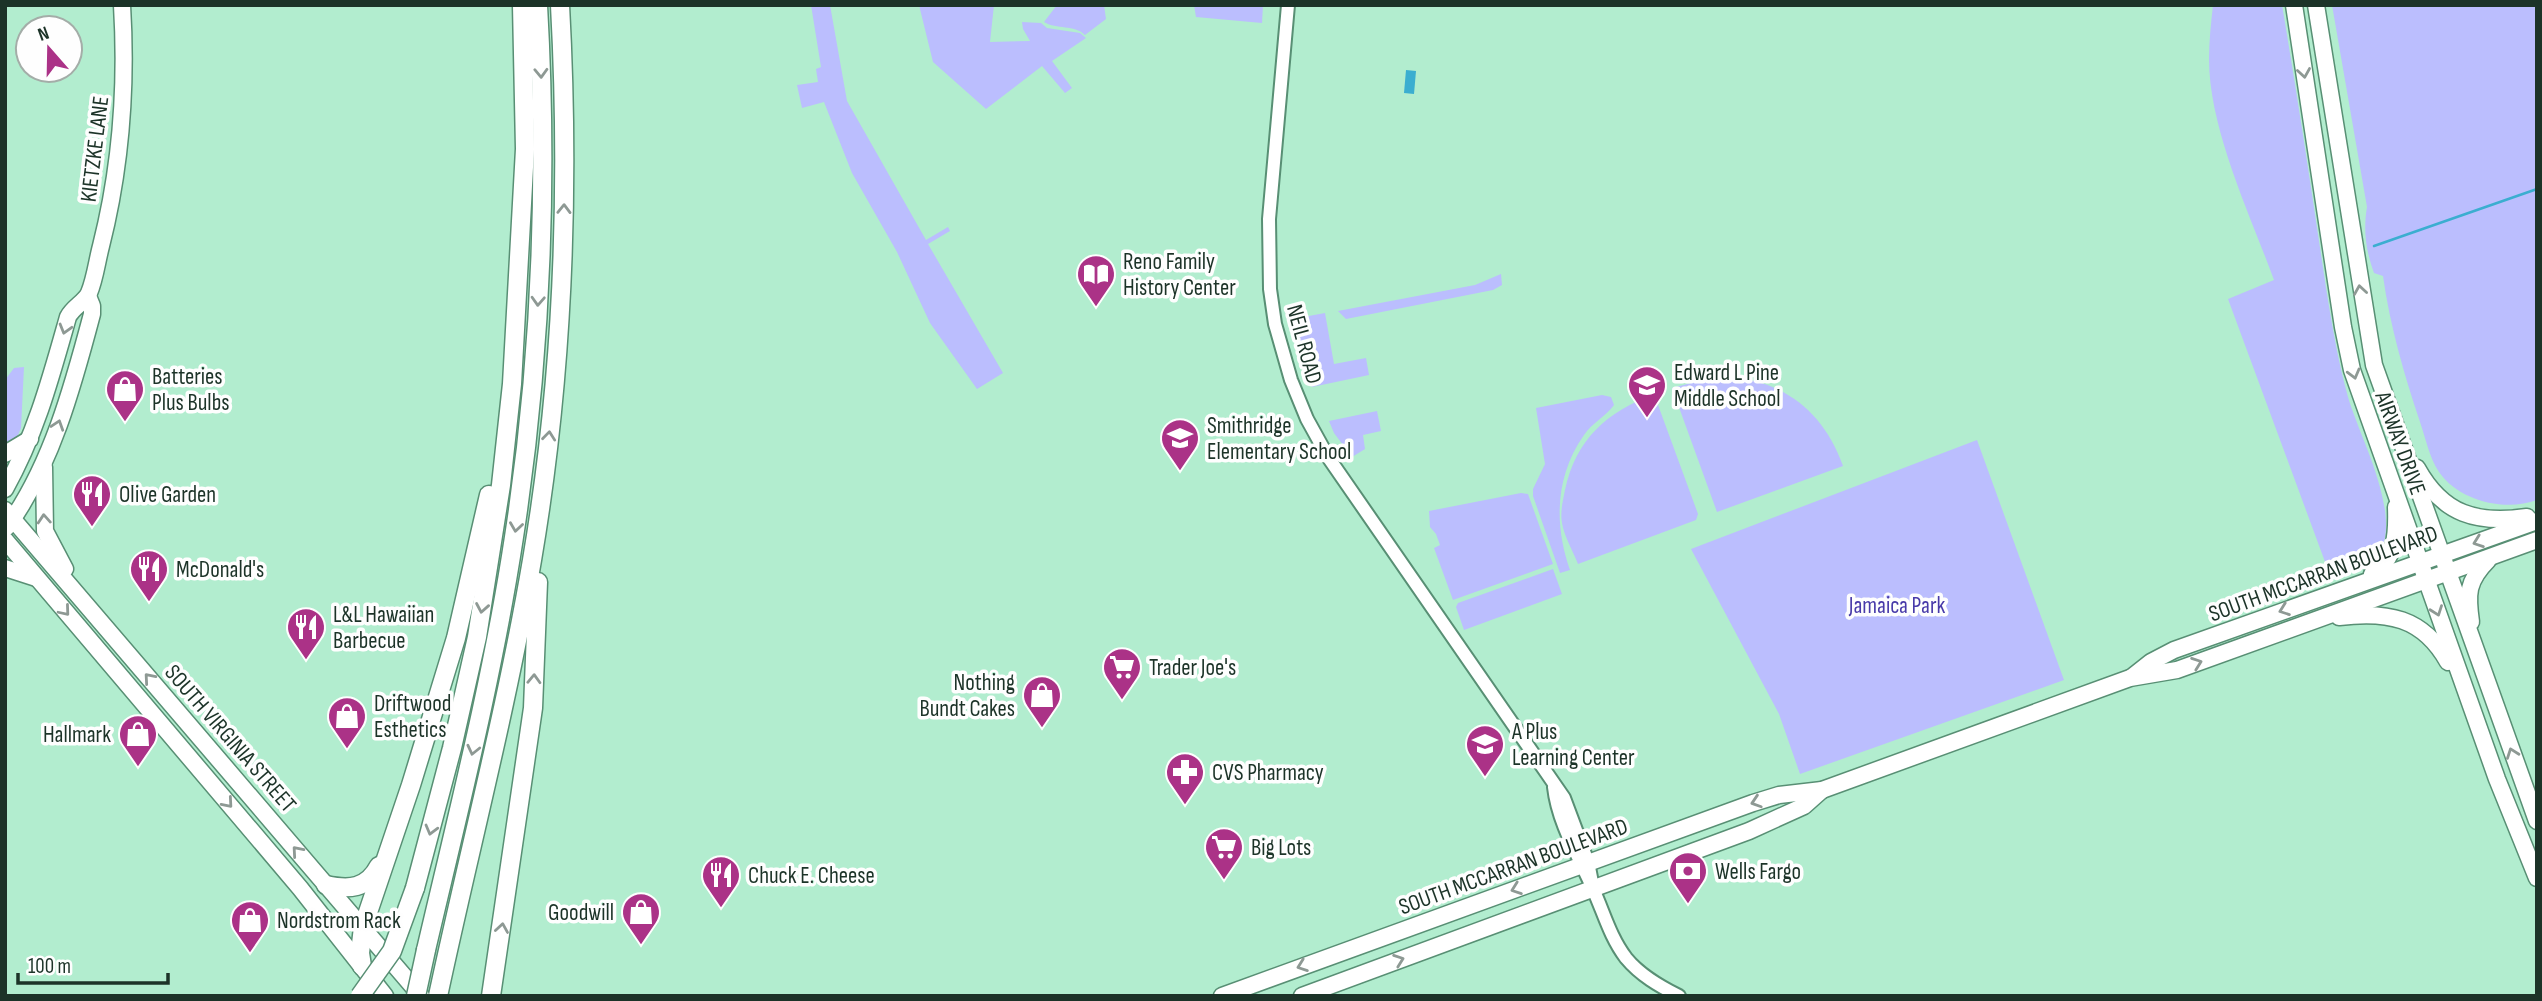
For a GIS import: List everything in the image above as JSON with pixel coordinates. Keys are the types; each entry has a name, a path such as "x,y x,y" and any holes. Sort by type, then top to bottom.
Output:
{"highway":[{"path":"360,996 392,951 415,888 452,748 479,624 501,485 512,384 525,149 522,5"},
{"path":"419,996 426,950 474,747 502,613 528,433 535,366 542,226 542,87 538,5"},
{"path":"438,996 513,665 540,504 556,356 563,225 564,99 560,5"},
{"path":"362,966 360,953 363,927 446,673 469,587 492,479 517,297"},
{"path":"491,996 533,708 540,504"},
{"path":"326,885 346,889 363,884 376,872 392,841"}],"main road":[{"name":"KIETZKE LANE","path":"8,519 44,464 90,322 92,306 88,296 113,191 121,134 125,73 122,5"},
{"name":"AIRWAY DRIVE","path":"2294,5 2347,349 2358,389 2497,779 2537,878"},
{"name":"AIRWAY DRIVE","path":"2316,5 2370,347 2395,428 2446,573 2537,821"},
{"name":"KIETZKE LANE","path":"5,489 32,438 42,411 68,317 77,304 88,296"},
{"path":"2395,428 2427,485 2446,505 2457,512 2484,519 2537,519"},
{"path":"5,454 32,438"},
{"path":"44,464 45,531 84,601"},
{"path":"2359,584 2383,567 2392,554 2396,525 2394,492"},
{"name":"SOUTH VIRGINIA STREET","path":"8,519 84,601 419,996"},
{"name":"SOUTH MCCARRAN BOULEVARD","path":"2130,678 2151,662 2174,650 2537,519"},
{"name":"SOUTH VIRGINIA STREET","path":"5,540 300,888 385,996"},
{"name":"SOUTH MCCARRAN BOULEVARD","path":"1222,996 1753,803 1779,795 1822,790 2130,678 2177,670 2537,540"},
{"path":"2473,645 2470,588 2475,574 2492,556"},
{"path":"5,568 38,579"},
{"path":"2314,620 2370,615 2409,622 2438,646 2469,701"},
{"path":"204,775 221,762"},
{"name":"SOUTH MCCARRAN BOULEVARD","path":"1302,996 1787,816 1804,806 1822,790"}],"street":[{"name":"NEIL ROAD","path":"1288,5 1268,254 1272,309 1291,380 1307,419 1328,457 1424,591 1474,669 1567,803 1584,864 1607,927 1627,958 1650,979 1679,996"}],"green space":[{"path":"811,5 830,5 847,101 926,240 948,227 950,231 928,244 1003,373 977,389 930,323 897,252 852,173 824,102 802,108 797,85 818,82 816,69 821,67"},
{"path":"919,5 994,5 990,42 1030,41 1022,22 1041,23 1047,28 1080,33 1086,38 1052,61 1072,88 1065,93 1042,66 986,109 933,62"},
{"path":"1057,5 1104,5 1106,19 1085,35 1076,29 1044,22"},
{"path":"1194,5 1263,5 1262,23 1196,17"},
{"path":"2213,5 2282,5 2341,370 2378,479 2386,523 2384,543 2376,559 2331,578 2228,299 2274,280 2232,171 2216,114 2209,59"},
{"path":"2332,5 2537,5 2537,500 2511,505 2470,497 2448,482 2439,472 2428,448 2398,350 2383,276 2374,273 2369,257 2365,232 2367,207"},
{"path":"1501,274 1502,285 1493,290 1346,319 1338,311 1475,285"},
{"path":"1325,313 1334,364 1366,358 1369,375 1312,387 1292,325 1298,318"},
{"path":"24,367 21,428 18,435 5,445 5,380 14,368"},
{"path":"1718,376 1761,383 1796,400 1823,428 1843,466 1717,512 1672,388"},
{"path":"1654,394 1698,514 1696,520 1578,564 1565,533 1561,515 1565,490 1577,456 1596,430 1608,419 1622,409"},
{"path":"1602,395 1611,397 1614,405 1584,435 1567,467 1560,501 1560,518 1561,536 1570,570 1560,573 1533,496 1533,489 1545,464 1536,408"},
{"path":"1377,411 1381,431 1363,435 1365,449 1352,457 1334,433 1329,421"},
{"name":"Jamaica Park","path":"1977,440 2064,680 1800,774 1779,714 1691,549"},
{"path":"1521,493 1528,494 1553,564 1453,600 1434,548 1440,545 1430,527 1429,511"},
{"path":"1553,569 1562,594 1464,630 1456,607 1458,603"}],"shaded area":[{"path":"1406,70 1416,71 1414,94 1404,93"}],"waterway":[{"path":"2374,246 2537,189"}],"place":[{"name":"Reno Family History Center","path":"1096,308"},
{"name":"Edward L Pine Middle School","path":"1647,419"},
{"name":"Batteries Plus Bulbs","path":"125,423"},
{"name":"Smithridge Elementary School","path":"1180,472"},
{"name":"Olive Garden","path":"92,528"},
{"name":"McDonald's","path":"149,603"},
{"name":"L&L Hawaiian Barbecue","path":"306,661"},
{"name":"Trader Joe's","path":"1122,701"},
{"name":"Nothing Bundt Cakes","path":"1042,729"},
{"name":"Driftwood Esthetics","path":"347,750"},
{"name":"Hallmark","path":"138,768"},
{"name":"A Plus Learning Center","path":"1485,778"},
{"name":"CVS Pharmacy","path":"1185,806"},
{"name":"Big Lots","path":"1224,881"},
{"name":"Wells Fargo","path":"1688,905"},
{"name":"Chuck E. Cheese","path":"721,909"},
{"name":"Goodwill","path":"641,946"},
{"name":"Nordstrom Rack","path":"250,954"}]}
